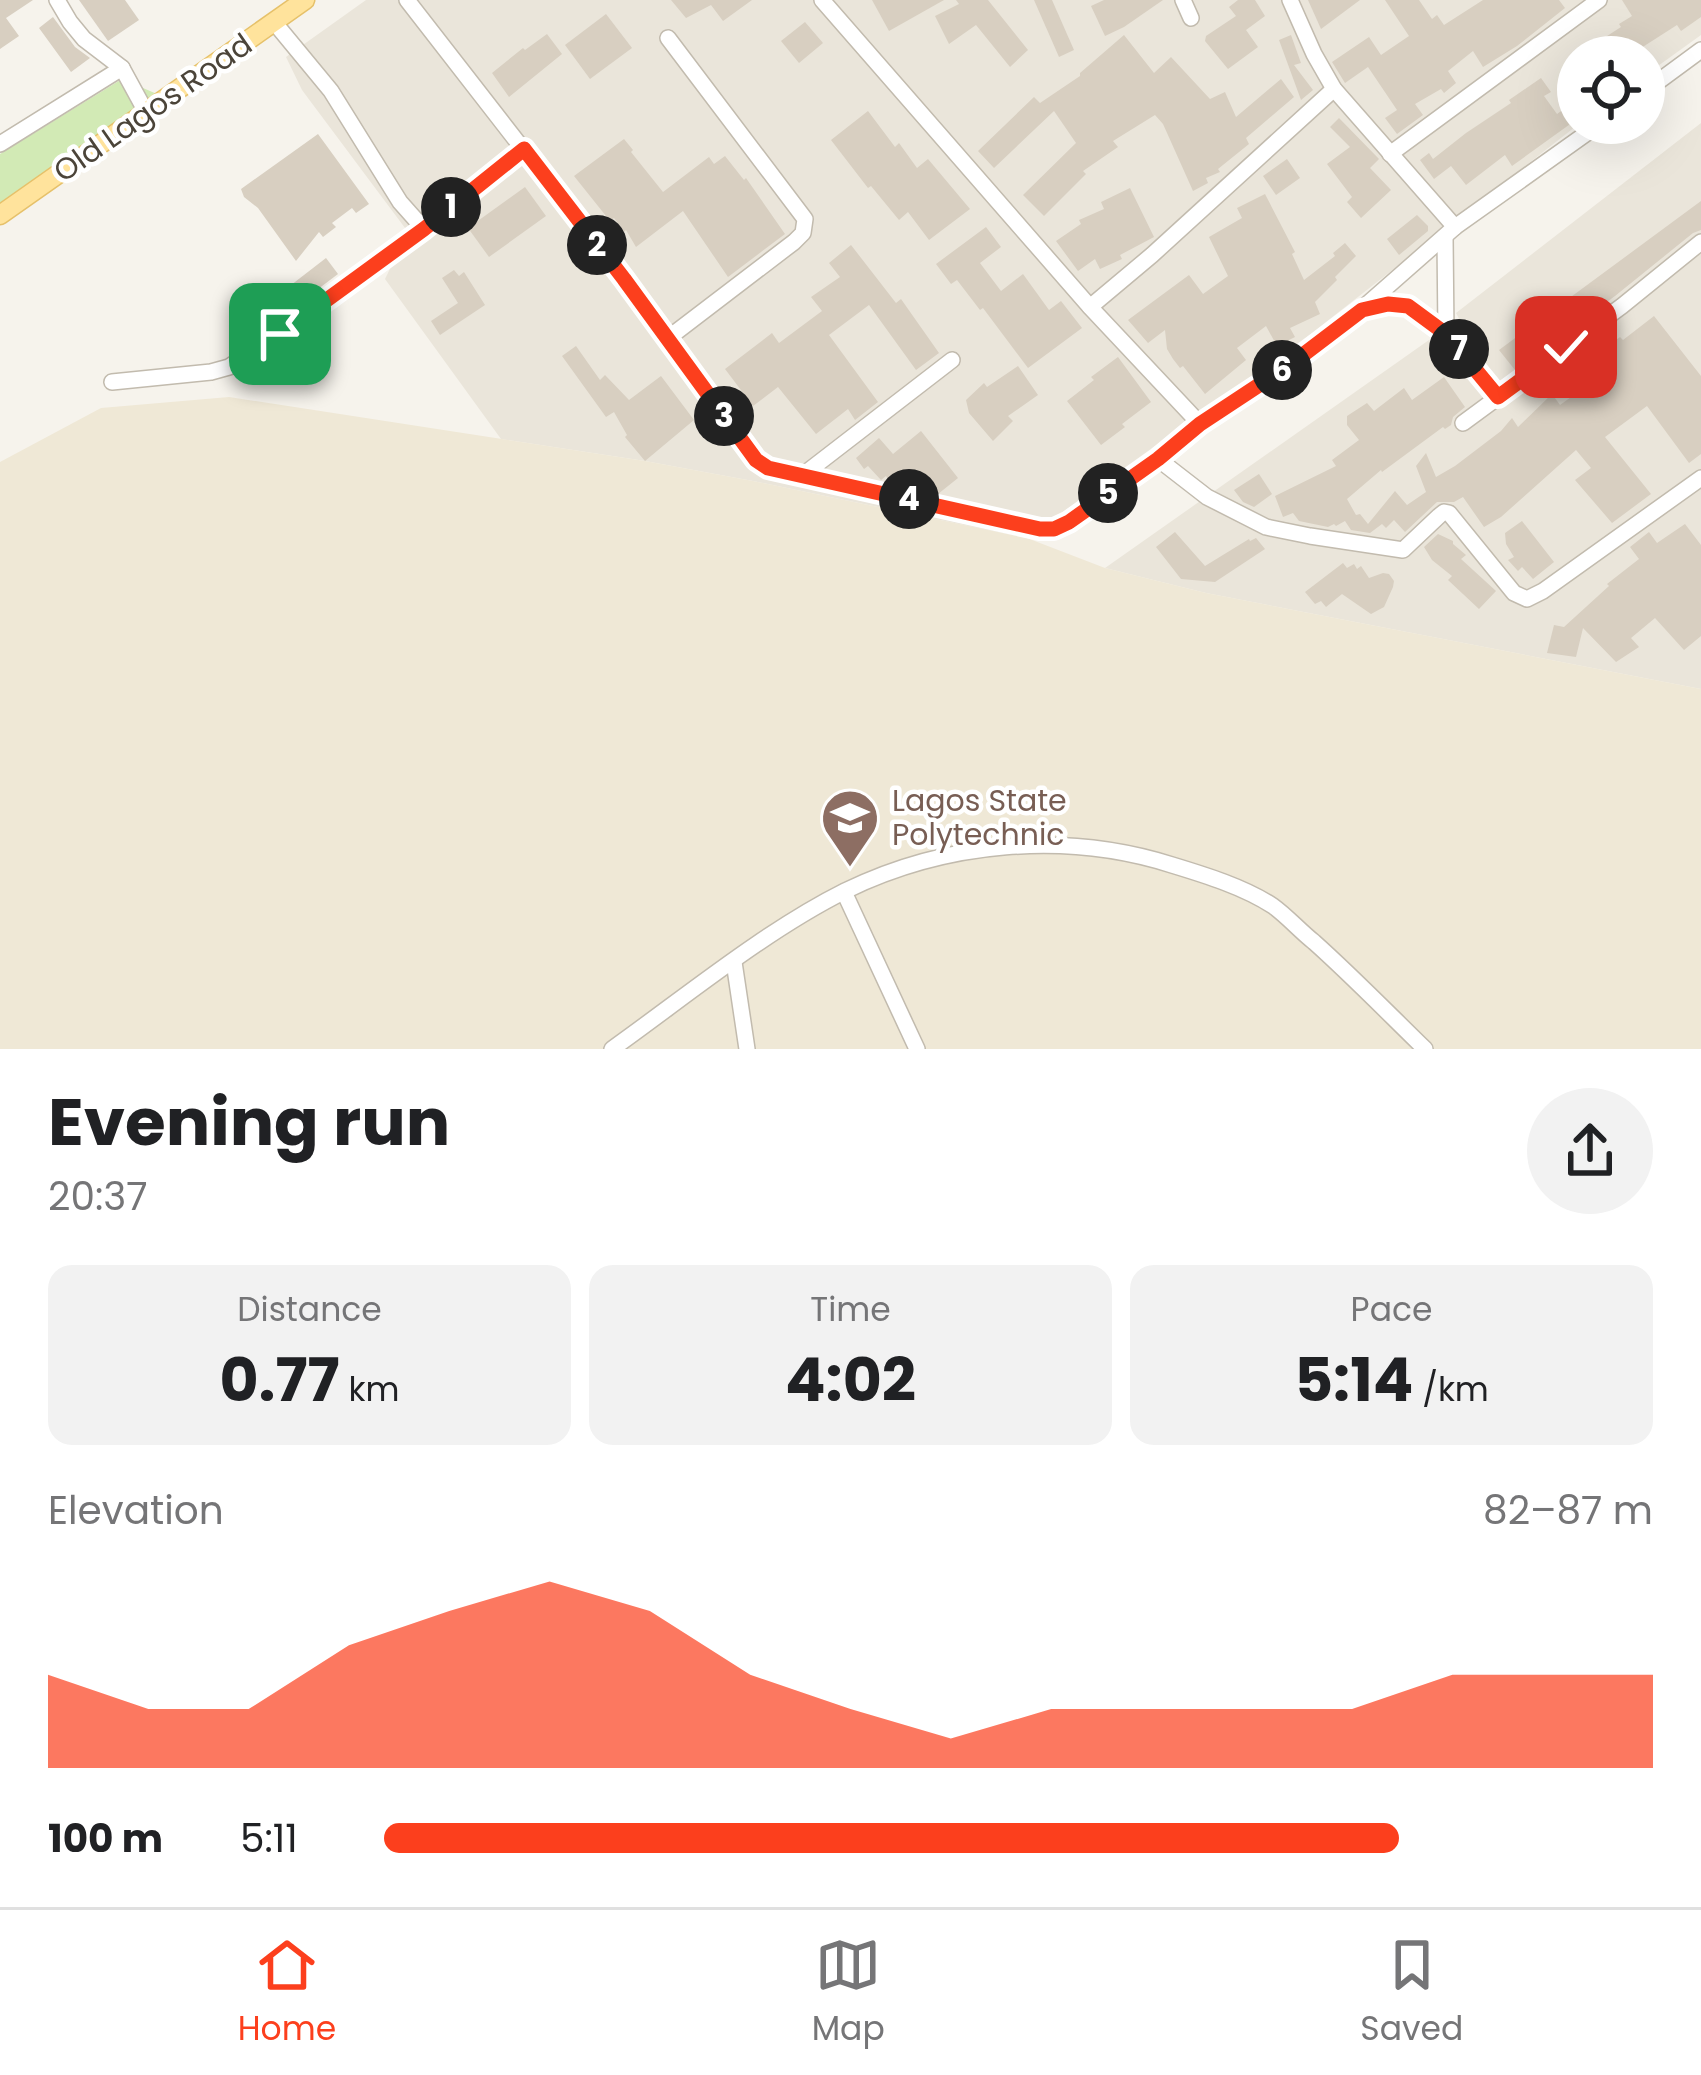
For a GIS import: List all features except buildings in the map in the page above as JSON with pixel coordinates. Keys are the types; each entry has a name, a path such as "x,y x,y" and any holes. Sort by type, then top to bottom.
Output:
{"main road":[{"name":"Old Lagos Road","path":"0,215 305,0"}],"street":[{"path":"57,0 84,38 122,68 146,112"},
{"path":"407,0 756,460 768,468 1040,529 1069,522 1200,424 1291,364 1362,310 1449,232 1572,144"},
{"path":"822,0 1090,307 1200,424"},
{"path":"1183,0 1191,18"},
{"path":"1291,0 1334,89 1449,232 1446,334"},
{"path":"1390,154 1579,5 1599,0"},
{"path":"274,22 332,91 400,202 424,229"},
{"path":"667,339 794,242 803,233 806,219 668,38"},
{"path":"1665,77 1701,50"},
{"path":"0,144 122,68"},
{"path":"1090,307 1334,89"},
{"path":"112,382 220,371 280,334 424,229 524,149"},
{"path":"1462,423 1701,242"},
{"path":"1362,310 1388,304 1408,306 1446,334 1498,397"},
{"path":"803,475 952,360"},
{"path":"1158,459 1207,497 1266,527 1310,536 1402,550 1444,512 1449,513 1514,593 1527,598 1696,482 1701,501"},
{"path":"612,1049 734,962 844,892 916,862 1027,845 1088,846 1144,856 1201,874 1272,906 1425,1049"},
{"path":"844,892 917,1049"},
{"path":"734,962 747,1049"}],"shaded area":[{"path":"366,0 1701,0 1701,35 1665,61 1665,36 1557,36 1557,141 1312,333 1027,538 753,481 501,439 385,279 408,232 302,90 286,57"},
{"path":"1701,123 1701,689 1206,593 1105,568 1429,340 1448,359 1471,341 1456,313"},
{"name":"Lagos State Polytechnic","path":"229,397 753,481 1027,538 1105,568 1206,593 1701,689 1701,1049 0,1049 0,462 101,408"}],"green space":[{"path":"122,79 157,94 0,203 0,154"}],"place":[{"name":"Lagos State Polytechnic","path":"850,869"}],"route":[{"path":"280,334 524,149 756,460 768,468 1040,529 1069,522 1362,310 1388,304 1408,306 1446,334 1498,397 1566,347"}]}
